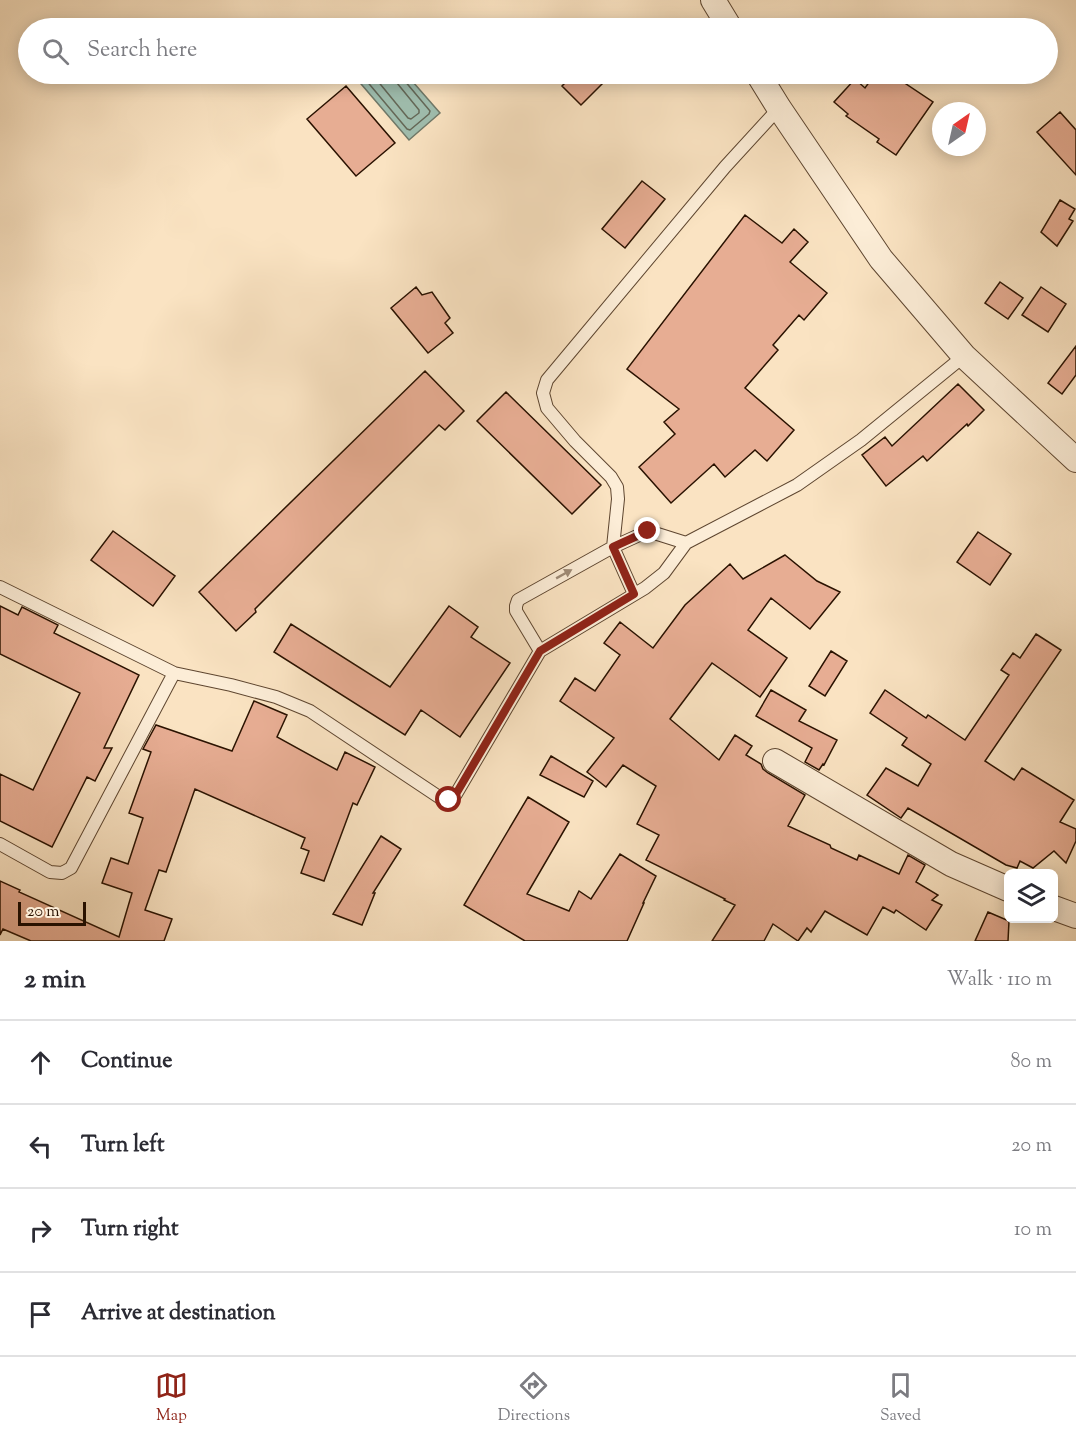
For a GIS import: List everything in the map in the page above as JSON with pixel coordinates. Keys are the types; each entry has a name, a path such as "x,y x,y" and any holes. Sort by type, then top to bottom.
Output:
{"street":[{"path":"713,0 724,18"},
{"path":"764,84 881,259 964,356 1076,460"},
{"path":"775,761 951,864 1004,887"},
{"path":"1058,910 1076,916"}],"lane":[{"path":"634,594 613,547 617,487 611,477 575,441 547,408 543,393 547,380 725,167 779,108"},
{"path":"0,587 174,673 276,697 310,711 442,799 449,800 456,794 540,651 634,594 664,573 686,543 797,485 861,441 964,356"},
{"path":"540,651 516,611 518,600 613,547 648,531 686,543"},
{"path":"0,844 50,872 62,873 70,868 174,673"}],"water":[{"path":"361,84 415,84 440,113 409,140"}],"building":[{"path":"564,84 602,84 581,105 562,86"},
{"path":"850,84 861,84 865,88 868,84 906,84 933,102 896,155 877,142 879,139 846,116 848,114 834,102"},
{"path":"346,86 395,143 356,176 307,119"},
{"path":"1060,112 1076,130 1076,175 1037,132"},
{"path":"642,181 665,199 625,248 602,229"},
{"path":"1060,200 1075,209 1069,219 1073,221 1057,246 1041,232"},
{"path":"745,215 782,243 794,229 808,242 790,262 827,293 804,320 799,315 773,345 778,350 745,388 794,430 767,461 755,450 725,477 714,464 671,503 639,467 675,434 664,422 679,409 627,369"},
{"path":"1000,282 1023,298 1008,319 985,303"},
{"path":"416,287 422,295 432,292 450,318 445,323 453,333 428,353 391,308"},
{"path":"1041,287 1066,304 1048,332 1022,315"},
{"path":"1076,346 1076,375 1062,394 1048,383"},
{"path":"425,371 464,411 445,430 439,425 255,609 256,612 236,631 199,592"},
{"path":"958,384 984,410 927,461 923,456 886,486 862,455 885,437 892,446"},
{"path":"506,392 601,485 572,514 477,421"},
{"path":"113,531 175,576 153,606 91,560"},
{"path":"978,532 1011,554 990,585 957,562"},
{"path":"785,555 817,581 840,592 810,629 771,598 748,630 787,658 760,697 712,663 670,719 719,760 735,735 752,746 746,755 761,764 768,773 805,795 788,826 857,860 859,855 899,874 908,855 925,865 916,882 938,895 932,900 942,905 926,930 896,910 894,913 883,907 867,935 825,911 811,932 807,928 798,941 773,924 764,941 712,941 735,905 646,860 659,835 637,824 656,786 623,765 606,787 587,772 614,738 560,701 575,678 595,691 620,655 604,643 620,622 653,648 685,605 730,564 743,579"},
{"path":"0,606 18,615 22,607 58,625 54,633 139,675 104,748 112,748 95,781 87,777 52,847 0,821 0,774 33,790 80,693 0,654"},
{"path":"449,606 478,627 471,637 510,663 460,737 421,710 405,735 274,652 291,624 390,687"},
{"path":"1036,634 1061,650 985,761 1014,780 1022,768 1074,800 1060,822 1076,829 1076,841 1066,863 1054,851 1033,868 1020,861 1017,868 1006,865 908,808 901,818 867,795 886,768 918,786 931,764 902,745 907,738 870,713 885,690 926,718 928,715 965,740 1009,675 1001,670 1013,653 1020,658"},
{"path":"831,651 847,661 825,696 809,686"},
{"path":"771,690 806,710 799,721 837,740 819,770 805,762 812,748 756,716"},
{"path":"254,701 287,715 277,737 337,770 345,752 375,767 357,805 353,803 324,881 301,873 309,851 301,848 305,838 195,789 166,872 159,870 145,910 172,919 164,941 31,941 3,929 0,935 0,881 20,890 19,892 119,937 132,893 102,883 111,858 128,864 143,818 129,813 151,752 143,749 156,725 232,751"},
{"path":"551,756 593,781 584,797 540,775"},
{"path":"528,797 569,822 527,894 569,911 579,891 591,899 620,854 656,876 627,941 525,941 464,905"},
{"path":"381,836 401,849 373,893 375,893 362,925 333,914"},
{"path":"988,912 1004,919 1004,923 1009,923 1008,941 975,941"}],"route":[{"path":"449,800 456,794 540,651 634,594 613,547 648,531"}]}
